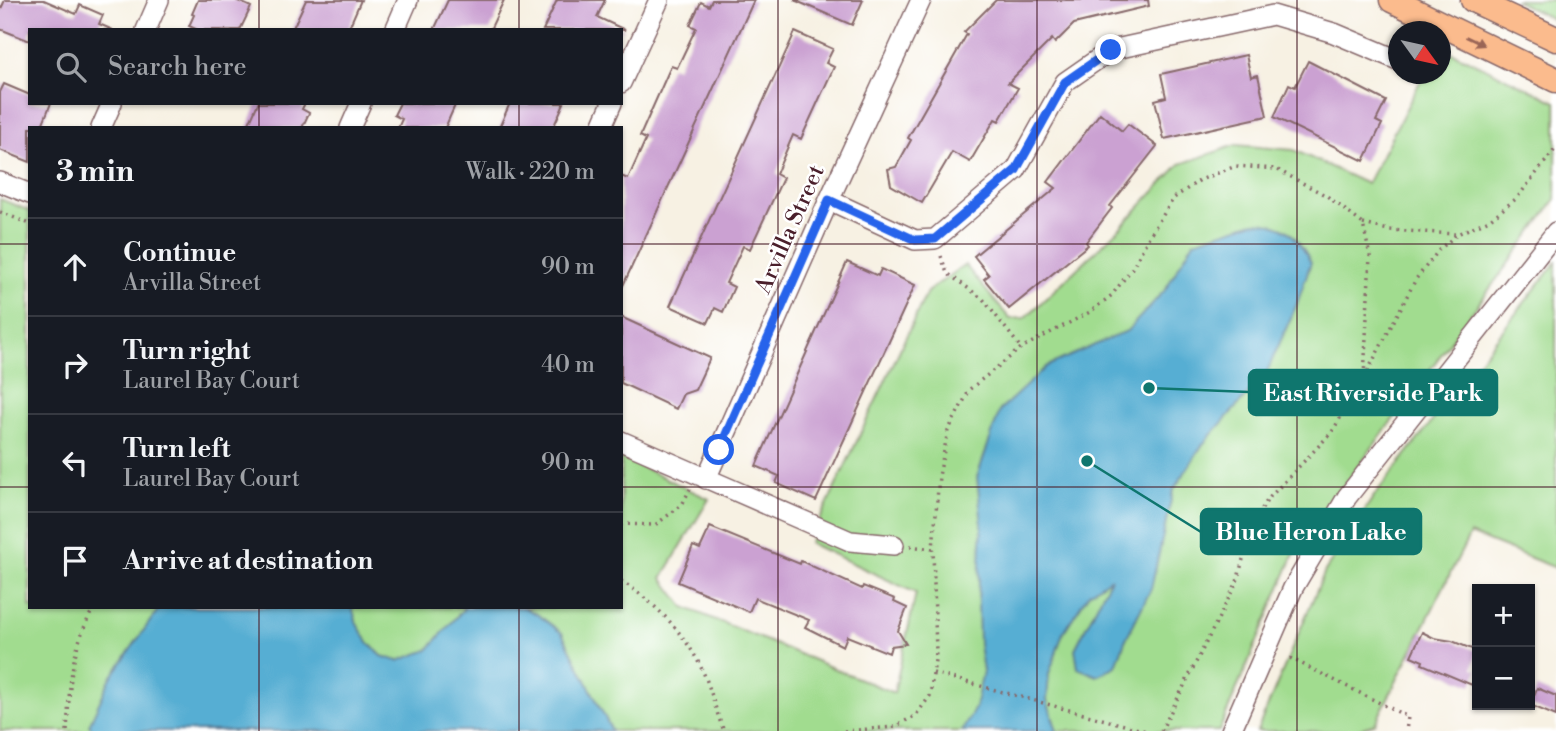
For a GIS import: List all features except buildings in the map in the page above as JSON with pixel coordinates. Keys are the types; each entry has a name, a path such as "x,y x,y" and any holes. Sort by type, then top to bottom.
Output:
{"main road":[{"path":"1392,0 1556,80"},
{"path":"1473,0 1556,39"}],"street":[{"path":"147,28 159,0"},
{"path":"396,28 408,0"},
{"path":"623,79 659,0"},
{"name":"Arvilla Street","path":"701,477 921,0"},
{"path":"829,200 915,240 935,239 1016,170 1065,82 1111,50 1273,15 1334,33 1388,56"},
{"path":"102,126 111,105"},
{"path":"351,126 360,105"},
{"path":"602,126 611,105"},
{"path":"0,182 28,193"},
{"path":"1231,731 1293,588 1346,497 1556,232"},
{"path":"623,442 850,541 894,545"}],"path":[{"path":"1161,731 1237,582 1252,524 1268,499 1332,432 1416,279 1439,250 1457,234 1489,220 1517,198 1556,148"},
{"path":"844,731 895,727 916,715 930,695 936,653 933,549 939,476 948,431 970,389 1021,348 1090,312 1112,295 1133,267 1174,198 1200,180 1236,166 1276,169 1327,196 1363,224 1389,230 1457,234"},
{"path":"0,212 28,223"},
{"path":"1363,224 1370,256 1364,378"},
{"path":"935,239 947,273 983,299 1021,348"},
{"path":"623,524 655,525 682,505 701,477"},
{"path":"623,582 636,590 685,637 705,674 724,731"},
{"path":"67,731 71,672 80,634 93,609"},
{"path":"1290,658 1408,717 1406,731"},
{"path":"933,673 1146,731"}],"green space":[{"path":"1514,0 1556,0 1556,21"},
{"path":"1451,52 1556,102 1556,199 1295,552 1219,731 0,731 0,199 28,210 28,609 623,609 623,458 709,499 662,578 684,607 894,693 916,593 809,543 927,292 965,265 1010,319 1025,318 1121,227 1180,164 1236,145 1294,150 1367,184 1419,84 1451,84"},
{"path":"1556,262 1556,568 1470,534 1375,724 1352,731 1257,731 1325,571 1374,496"}],"water":[{"path":"1254,222 1274,224 1289,232 1311,262 1297,304 1266,374 1203,444 1173,491 1151,589 1125,641 1116,666 1097,676 1078,668 1075,649 1111,578 1089,593 1063,633 1049,674 1047,700 1057,731 962,731 975,708 983,671 978,601 982,526 977,477 1000,410 1047,366 1127,331 1165,290 1194,241"},
{"path":"159,609 353,609 357,624 368,642 382,656 398,661 428,650 463,609 527,609 562,633 612,731 94,731 89,725 110,679"}],"place":[{"name":"East Riverside Park","path":"1149,388"},
{"name":"Blue Heron Lake","path":"1087,461"}],"route":[{"path":"719,450 829,200 915,240 935,239 1016,170 1065,82 1111,50"}]}
